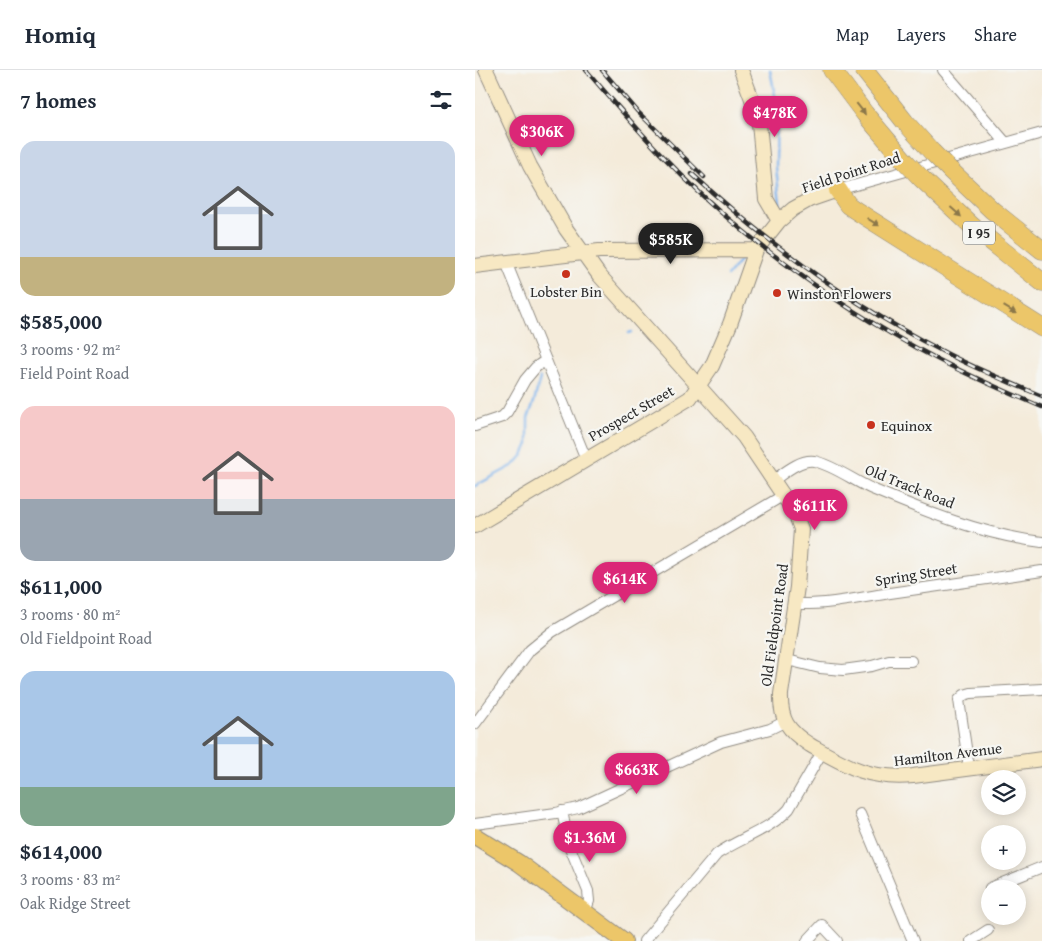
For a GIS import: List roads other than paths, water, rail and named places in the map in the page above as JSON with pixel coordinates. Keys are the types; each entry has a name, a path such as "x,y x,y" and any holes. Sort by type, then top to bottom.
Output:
{"highway":[{"name":"I 95","path":"832,70 865,114 921,178 984,236 1042,282"},
{"name":"I 95","path":"864,70 905,122 949,170 992,210 1042,250"},
{"path":"837,190 848,205 862,216 1042,328"}],"main road":[{"name":"Old Fieldpoint Road","path":"486,70 530,166 562,222 599,275 744,437 795,513 801,529 795,604 781,707 784,722"},
{"path":"741,70 746,80 759,123 766,199 779,221"},
{"name":"Field Point Road","path":"756,250 779,221 809,200 837,190"},
{"path":"475,266 599,251 756,250"},
{"name":"Prospect Street","path":"475,526 690,398 713,366 756,250"},
{"name":"Hamilton Avenue","path":"784,722 802,740 822,752 861,772 881,776 903,777 1042,759"},
{"path":"475,836 507,854 624,941"}],"street":[{"path":"943,70 1006,143"},
{"name":"Field Point Road","path":"837,190 1042,133"},
{"path":"506,262 587,459"},
{"path":"475,426 501,417 507,412 525,380 536,367 546,360"},
{"name":"Old Track Road","path":"774,480 806,461 813,461 870,488 977,529 1014,538 1042,542"},
{"path":"475,724 530,650 552,632 784,495"},
{"name":"Spring Street","path":"795,604 849,600 971,580 1042,571"},
{"path":"787,660 820,668 843,670 889,662 911,661"},
{"path":"969,768 959,700 964,695 971,693 1042,689"},
{"path":"475,824 577,808 721,742 770,729 784,722"},
{"path":"644,941 717,854 782,817 789,809 822,752"},
{"path":"562,811 569,845 588,891 589,901 585,912"},
{"path":"860,814 913,941"},
{"path":"1010,880 1042,867"},
{"path":"807,941 822,925 837,941"},
{"path":"971,941 988,930"}],"waterway":[{"path":"770,70 777,105 776,167 780,204"},
{"path":"727,276 741,259"},
{"path":"475,486 514,465 523,455 528,444 528,418 540,378"}],"railway":[{"path":"586,70 641,133 700,193 742,230 813,284 887,332 939,360 1042,407"},
{"path":"602,70 638,112 704,177"},
{"path":"692,174 780,248 842,293 908,333 954,357 1042,396"}],"place":[{"name":"Lobster Bin","path":"566,274"},
{"name":"Winston Flowers","path":"777,293"},
{"name":"Equinox","path":"871,425"}]}
